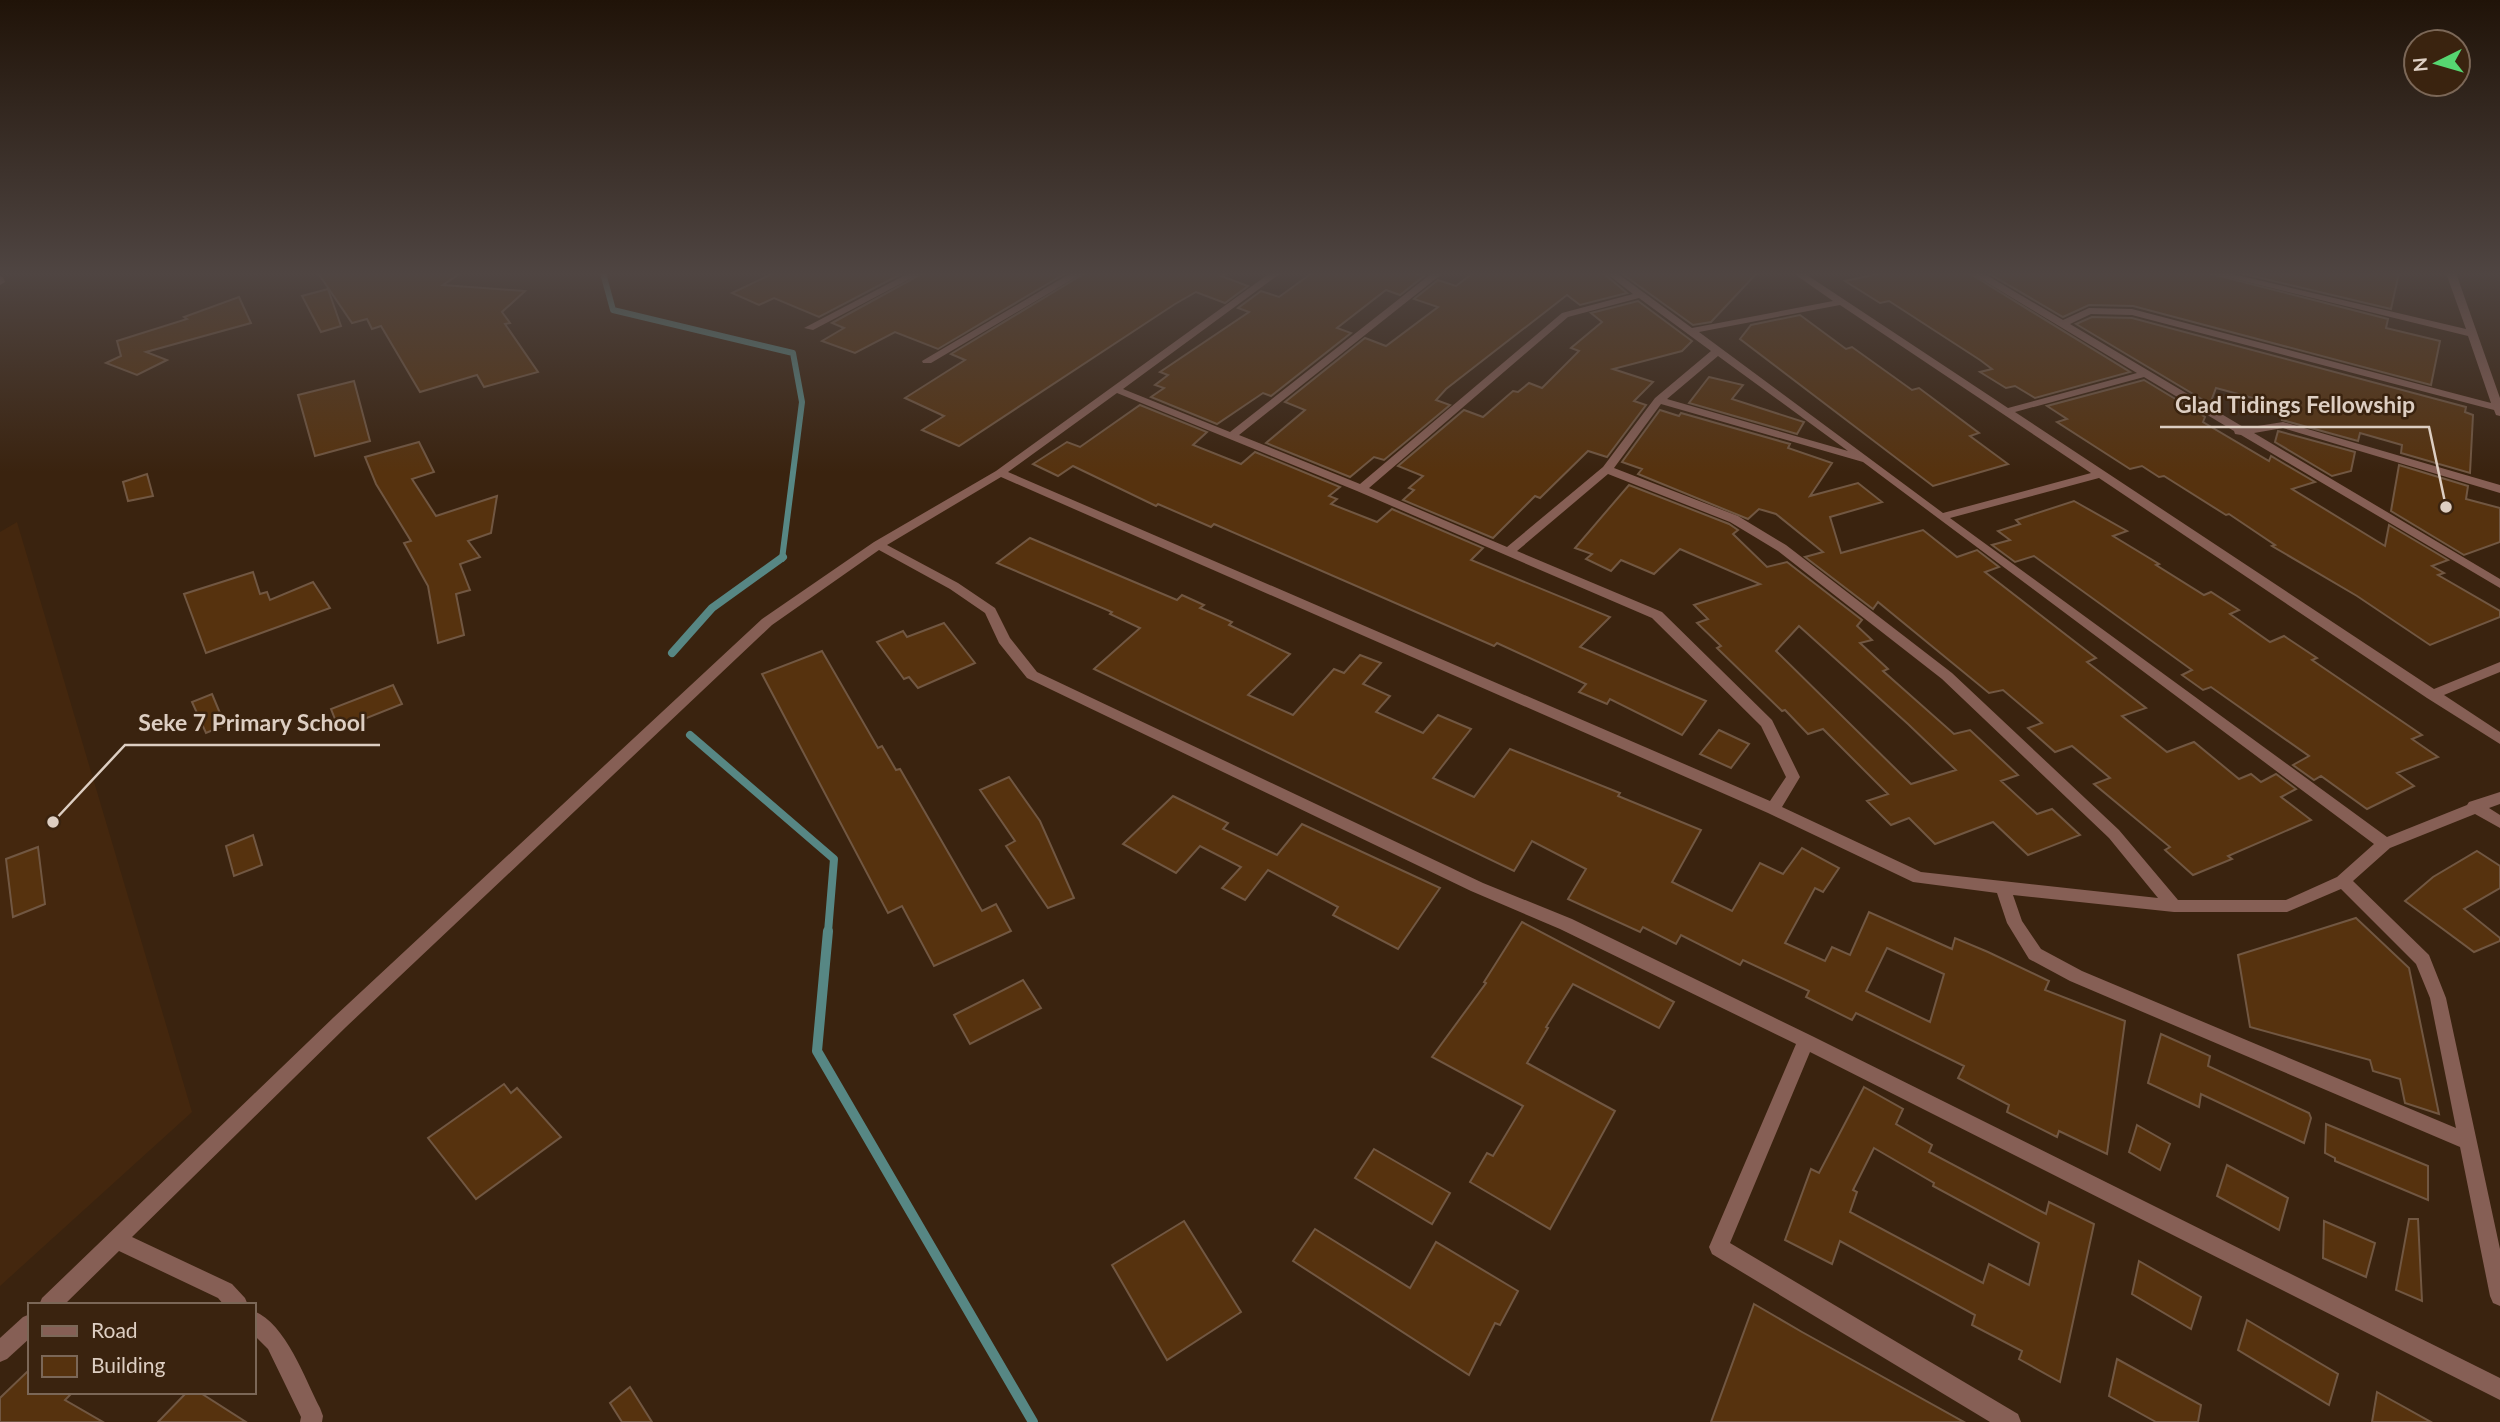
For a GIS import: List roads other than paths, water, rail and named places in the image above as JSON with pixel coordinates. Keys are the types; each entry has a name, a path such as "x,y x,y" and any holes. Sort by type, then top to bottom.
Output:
{"street":[{"path":"927,361 964,339"},
{"path":"51,1303 370,993 767,622 878,545 1000,473 1184,339"},
{"path":"1231,436 1354,339"},
{"path":"1361,489 1536,339"},
{"path":"1700,339 1873,462 1941,517 2385,844"},
{"path":"1896,339 2500,739"},
{"path":"2088,339 2239,432 2500,584"},
{"path":"2233,339 2499,411"},
{"path":"2474,339 2499,411"},
{"path":"1509,551 1607,470 1659,400 1716,352"},
{"path":"2004,412 2145,374"},
{"path":"1115,389 1361,489 1657,615 1767,723 1793,777 1773,809"},
{"path":"1659,400 1873,462"},
{"path":"2239,432 2283,425 2500,489"},
{"path":"1607,470 1734,519 1782,548 1947,676 2114,834 2174,906"},
{"path":"1000,473 1773,809 1919,878 2174,906 2287,906 2343,881 2385,844 2473,806 2500,798"},
{"path":"1941,517 2100,474"},
{"path":"878,545 954,586 990,611 1004,640 1032,675 1477,887 1566,924 1806,1041 2500,1389"},
{"path":"2432,695 2500,667"},
{"path":"2473,806 2500,822"},
{"path":"2343,881 2423,960 2438,998 2500,1296"},
{"path":"2003,887 2015,923 2035,954 2076,976 2467,1141"},
{"path":"1806,1041 1719,1247 2010,1422"},
{"path":"117,1240 225,1292 236,1303"},
{"path":"256,1323 275,1342 312,1416 311,1422"},
{"path":"0,1352 28,1326"}],"waterway":[{"path":"736,339 793,353 802,402 782,558"},
{"path":"672,653 712,608 782,558"},
{"path":"690,735 834,859 828,932"},
{"path":"828,931 817,1051 1033,1422"}],"place":[{"name":"Glad Tidings Fellowship","path":"2446,507"},
{"name":"Seke 7 Primary School","path":"53,822"}]}
